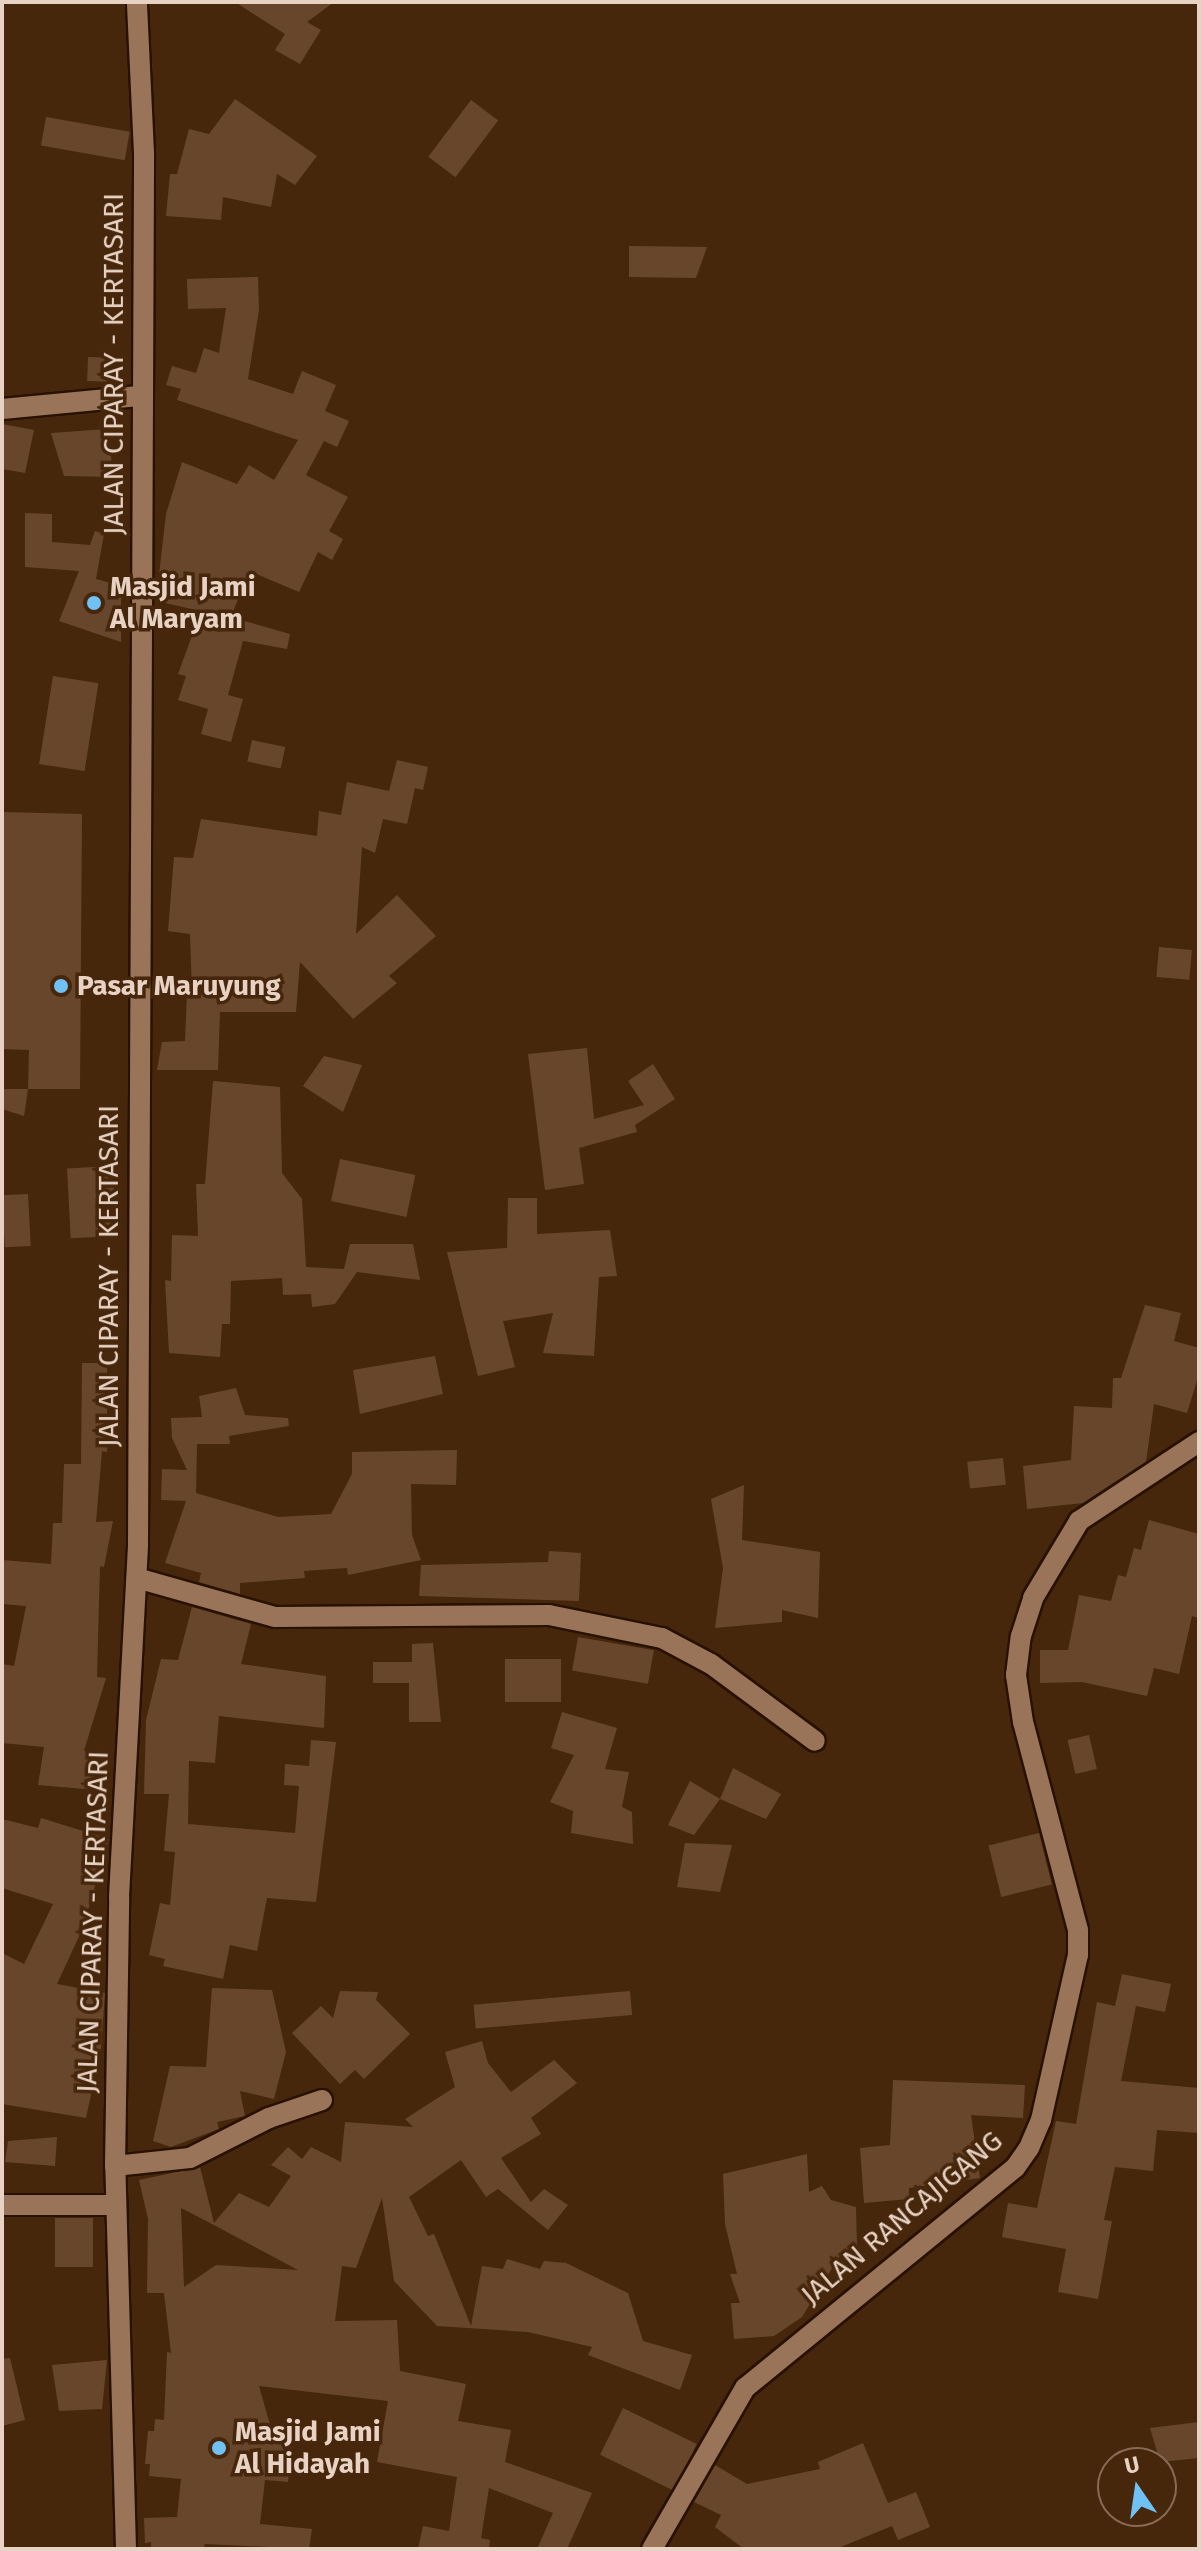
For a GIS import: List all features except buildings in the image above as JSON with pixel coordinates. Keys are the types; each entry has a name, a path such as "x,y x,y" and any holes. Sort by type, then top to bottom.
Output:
{"main road":[{"name":"JALAN CIPARAY - KERTASARI","path":"126,2549 115,2166 119,1897 137,1578 139,396 143,90 137,2"},
{"path":"2,409 139,396"},
{"name":"JALAN RANCAJIGANG","path":"652,2549 745,2388 1015,2168 1029,2148 1041,2120 1078,1955 1078,1930 1023,1722 1016,1675 1021,1636 1033,1598 1079,1521 1199,1442"},
{"path":"137,1578 275,1617 549,1615 662,1638 711,1664 815,1741"},
{"path":"115,2166 190,2158 269,2118 322,2100"},
{"path":"2,2205 116,2205"}],"place":[{"name":"Masjid Jami Al Maryam","path":"94,603"},
{"name":"Pasar Maruyung","path":"61,986"},
{"name":"Masjid Jami Al Hidayah","path":"219,2448"}]}
